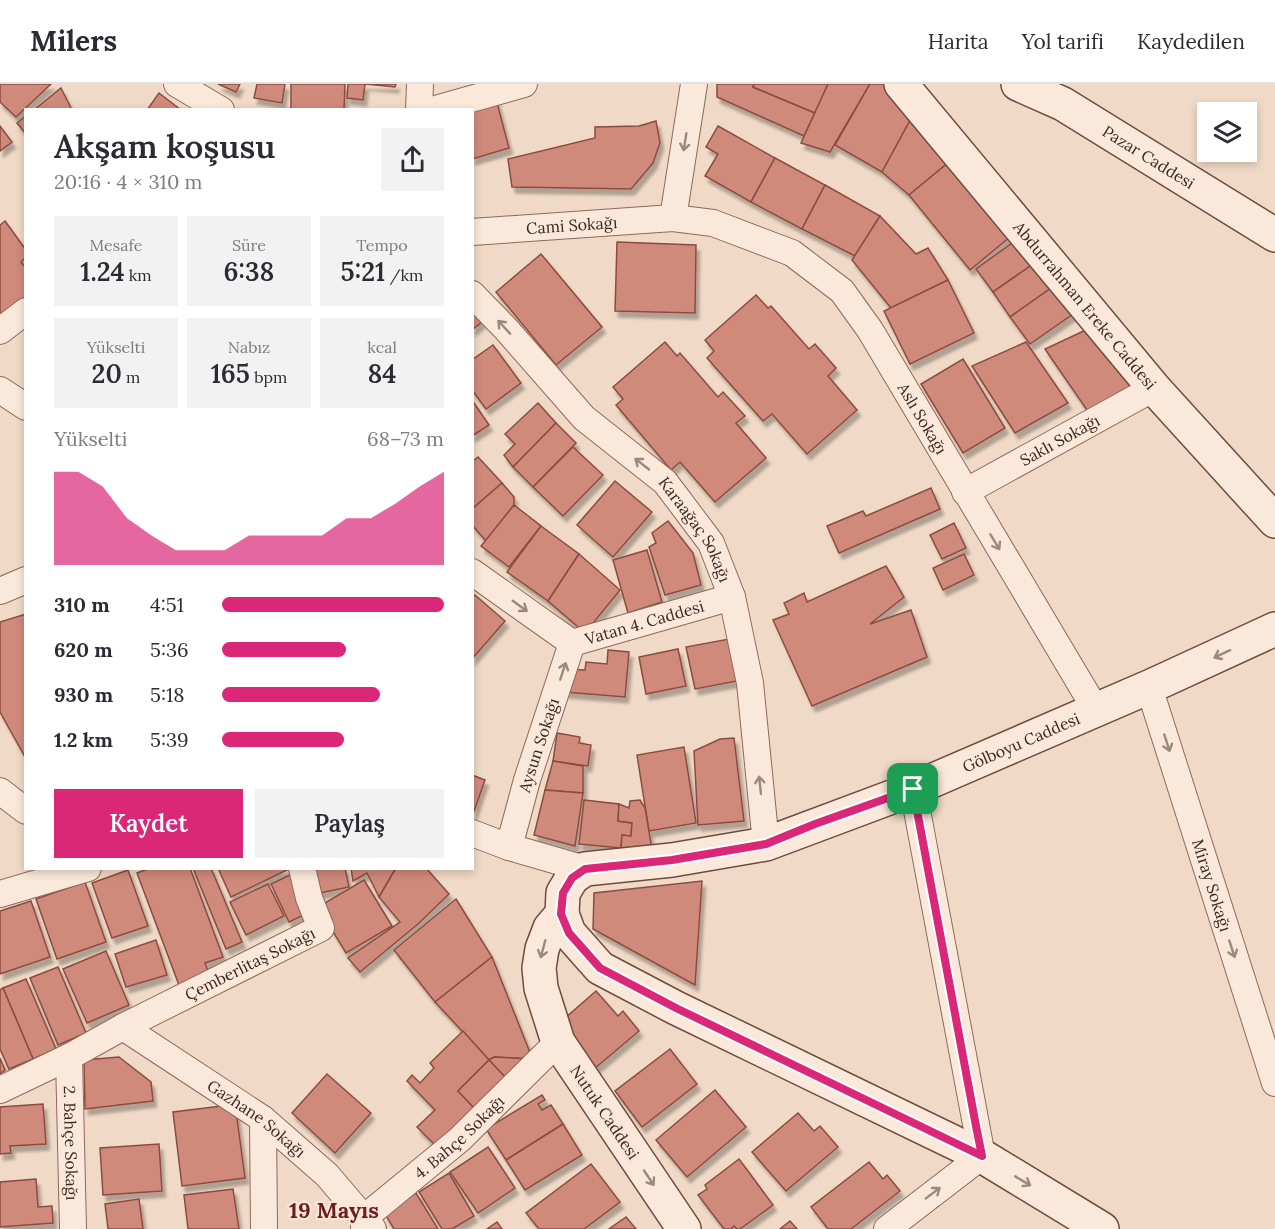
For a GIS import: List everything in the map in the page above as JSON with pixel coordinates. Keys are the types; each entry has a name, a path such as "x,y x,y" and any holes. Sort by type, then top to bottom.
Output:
{"main road":[{"name":"Abdurrahman Ereke Caddesi","path":"902,84 1154,388 1275,521"},
{"name":"Pazar Caddesi","path":"1018,84 1063,104 1275,235"},
{"name":"Gölboyu Caddesi","path":"585,869 672,860 766,844 913,789 1149,687 1275,629"},
{"name":"Nutuk Caddesi","path":"585,869 572,878 563,893 561,914 550,928 542,949 539,968 541,988 558,1042 684,1229"},
{"path":"561,914 569,933 600,968 676,1008 982,1156 1102,1229"}],"street":[{"path":"177,84 218,108"},
{"path":"418,108 420,84"},
{"path":"439,108 524,84"},
{"path":"673,218 694,84"},
{"name":"Cami Sokağı","path":"474,232 673,218"},
{"name":"Aslı Sokağı","path":"673,218 713,223 792,253 842,291 870,330 1096,710"},
{"name":"Karaağaç Sokağı","path":"474,296 506,328 584,418 665,482 711,543 732,597 750,683 766,844"},
{"path":"0,331 24,313"},
{"name":"Saklı Sokağı","path":"965,492 1154,388"},
{"path":"0,390 24,406"},
{"name":"Vatan 4. Caddesi","path":"474,573 572,643 732,597"},
{"path":"0,591 24,581"},
{"name":"Aysun Sokağı","path":"508,848 527,780 572,643"},
{"name":"Miray Sokağı","path":"1149,687 1275,1083"},
{"path":"886,1229 982,1156 913,789"},
{"path":"0,790 24,809"},
{"path":"474,834 508,848 585,869"},
{"path":"0,894 81,870"},
{"name":"Çemberlitaş Sokağı","path":"123,1027 321,928 309,898 302,870"},
{"path":"0,1090 69,1057 123,1027"},
{"name":"Gazhane Sokağı","path":"123,1027 263,1119 327,1175 367,1225"},
{"name":"4. Bahçe Sokağı","path":"367,1225 459,1140 558,1042"},
{"name":"2. Bahçe Sokağı","path":"69,1057 73,1229"},
{"path":"263,1119 264,1229"}],"building":[{"path":"0,84 51,84 16,117 0,102"},
{"path":"218,84 240,84 236,92"},
{"path":"257,84 285,84 282,103 254,98"},
{"path":"291,84 345,84 344,108 291,108"},
{"path":"348,84 365,84 363,100 347,98"},
{"path":"365,84 396,84 395,87"},
{"path":"717,84 754,84 753,87 815,113 804,136 717,97"},
{"path":"754,84 828,84 815,113 753,87"},
{"path":"828,84 870,84 830,152 801,143"},
{"path":"870,84 886,84 913,115 882,172 835,145"},
{"path":"61,88 71,108 36,108"},
{"path":"159,93 178,108 148,108"},
{"path":"496,99 509,148 474,158 474,109"},
{"path":"913,115 949,162 909,195 882,172"},
{"path":"24,118 24,132 17,123"},
{"path":"656,121 660,143 653,163 631,189 512,187 508,159 595,138 595,127 639,126"},
{"path":"0,126 12,142 0,151"},
{"path":"718,126 775,158 751,202 705,176 718,154 706,147"},
{"path":"775,158 825,185 802,229 751,202"},
{"path":"949,162 1010,237 970,270 909,195"},
{"path":"825,185 880,216 855,256 802,229"},
{"path":"880,216 916,254 928,248 948,280 891,308 852,260"},
{"path":"5,221 24,247 24,259 21,262 24,266 24,306 0,324 0,225"},
{"path":"1019,238 1036,262 993,292 976,269"},
{"path":"617,242 696,245 695,313 615,311"},
{"path":"541,254 602,327 556,365 496,292"},
{"path":"1036,262 1054,286 1010,317 993,292"},
{"path":"948,280 974,333 910,364 884,311"},
{"path":"1054,286 1073,314 1030,344 1010,317"},
{"path":"756,295 768,308 771,306 809,349 815,344 836,368 828,376 857,410 807,454 772,414 763,421 707,358 714,351 705,340"},
{"path":"474,312 482,322 474,328"},
{"path":"1088,329 1136,385 1089,413 1045,349"},
{"path":"665,342 677,356 680,353 718,397 723,392 745,416 736,423 766,458 715,502 680,462 671,470 616,405 623,399 613,387"},
{"path":"1026,342 1068,403 1015,433 972,366"},
{"path":"493,345 521,383 486,409 474,393 474,359"},
{"path":"963,359 1005,428 963,453 921,384"},
{"path":"474,403 489,425 474,435"},
{"path":"538,403 556,423 513,467 504,455 515,444 505,434"},
{"path":"556,423 576,443 533,487 513,467"},
{"path":"573,447 603,475 563,516 533,487"},
{"path":"478,457 502,483 474,507 474,460"},
{"path":"615,481 652,512 613,557 577,525"},
{"path":"502,483 514,497 514,505 486,541 474,527 474,507"},
{"path":"931,488 940,509 839,553 827,526 863,511 866,516"},
{"path":"514,505 541,526 509,567 481,546"},
{"path":"668,521 693,553 701,585 665,595 649,547 656,543 652,533"},
{"path":"954,523 966,548 942,559 930,535"},
{"path":"541,526 579,554 548,601 507,572"},
{"path":"647,550 662,602 628,613 613,560"},
{"path":"579,554 620,590 585,633 548,601"},
{"path":"964,554 974,575 943,590 933,568"},
{"path":"886,566 904,597 870,624 911,610 927,657 812,706 773,620 789,614 784,603 804,593 807,602"},
{"path":"474,596 505,621 474,657"},
{"path":"24,615 24,755 0,712 0,622"},
{"path":"729,639 737,681 695,689 686,647"},
{"path":"678,649 686,686 646,694 639,657"},
{"path":"608,650 629,652 625,697 565,692 567,669 585,670 586,662 607,664"},
{"path":"557,733 580,737 579,743 591,745 588,766 553,761"},
{"path":"734,738 744,821 698,825 694,751 720,739"},
{"path":"684,747 696,823 649,831 637,755"},
{"path":"553,761 583,766 583,793 545,790"},
{"path":"474,776 485,780 474,811"},
{"path":"545,790 583,793 575,846 534,835"},
{"path":"584,800 619,804 618,821 632,823 631,836 622,835 621,848 579,844"},
{"path":"640,800 645,808 653,855 621,848 622,835 631,836 632,823 618,821 619,804 629,808 630,801"},
{"path":"128,870 148,926 112,938 92,883"},
{"path":"145,870 191,870 223,957 205,963 209,974 179,985 137,873"},
{"path":"194,870 212,870 242,942 226,949"},
{"path":"219,870 287,870 231,897"},
{"path":"314,870 345,870 349,887 315,894"},
{"path":"351,870 395,870 379,897 367,873 353,881"},
{"path":"395,870 428,870 449,894 418,924 360,972 348,958 400,922 379,897"},
{"path":"294,873 312,911 289,922 271,884"},
{"path":"364,880 392,926 346,953 318,907"},
{"path":"702,881 695,985 593,929 594,893"},
{"path":"85,882 106,942 57,959 36,899"},
{"path":"268,884 284,916 246,935 230,902"},
{"path":"456,899 492,957 435,1002 394,950"},
{"path":"31,901 50,957 0,974 0,911"},
{"path":"156,940 167,975 126,987 115,954"},
{"path":"106,951 129,1005 87,1023 63,969"},
{"path":"492,957 529,1050 530,1059 494,1057 489,1060 435,1002"},
{"path":"58,967 86,1033 58,1045 30,978"},
{"path":"26,979 56,1049 33,1059 3,988"},
{"path":"3,988 33,1059 9,1069 0,1049 0,990"},
{"path":"596,991 618,1016 623,1011 639,1031 594,1069 557,1025"},
{"path":"463,1031 489,1060 458,1091 476,1110 437,1147 417,1127 435,1110 407,1081 412,1075 420,1083 434,1068 430,1063"},
{"path":"670,1049 697,1084 642,1127 615,1091"},
{"path":"119,1057 151,1082 153,1101 85,1109 84,1060"},
{"path":"494,1057 530,1059 507,1079 489,1060"},
{"path":"0,1058 5,1070 0,1074"},
{"path":"489,1060 507,1079 476,1110 458,1091"},
{"path":"327,1074 371,1113 335,1153 292,1113"},
{"path":"715,1090 746,1127 687,1177 656,1140"},
{"path":"542,1095 545,1100 538,1104 542,1110 551,1105 563,1124 506,1160 486,1129"},
{"path":"43,1104 46,1144 10,1146 11,1153 0,1154 0,1107"},
{"path":"230,1105 236,1111 245,1178 182,1186 173,1112"},
{"path":"798,1113 814,1131 820,1126 838,1147 786,1191 752,1152"},
{"path":"563,1124 582,1155 525,1190 506,1160"},
{"path":"159,1144 162,1191 103,1195 100,1148"},
{"path":"488,1147 515,1188 478,1213 450,1172"},
{"path":"739,1159 773,1205 740,1229 734,1226 731,1229 724,1229 698,1195 707,1189 705,1185"},
{"path":"869,1162 883,1179 887,1175 900,1191 851,1229 828,1229 811,1207"},
{"path":"591,1164 620,1202 584,1229 539,1229 526,1213"},
{"path":"449,1173 474,1216 452,1229 442,1229 419,1192"},
{"path":"36,1179 38,1207 52,1206 53,1223 0,1227 0,1182"},
{"path":"233,1189 239,1229 188,1229 184,1195"},
{"path":"416,1193 438,1229 394,1229 385,1214"},
{"path":"139,1199 143,1229 108,1229 105,1204"},
{"path":"626,1217 636,1229 609,1229"},
{"path":"790,1221 797,1229 780,1229"},
{"path":"497,1222 502,1229 487,1229"}],"district":[{"name":"19 Mayıs","path":"334,1210"}],"route":[{"path":"913,789 982,1156 676,1008 600,968 569,933 561,914 563,893 572,878 585,869 672,860 766,844 913,789"}]}
